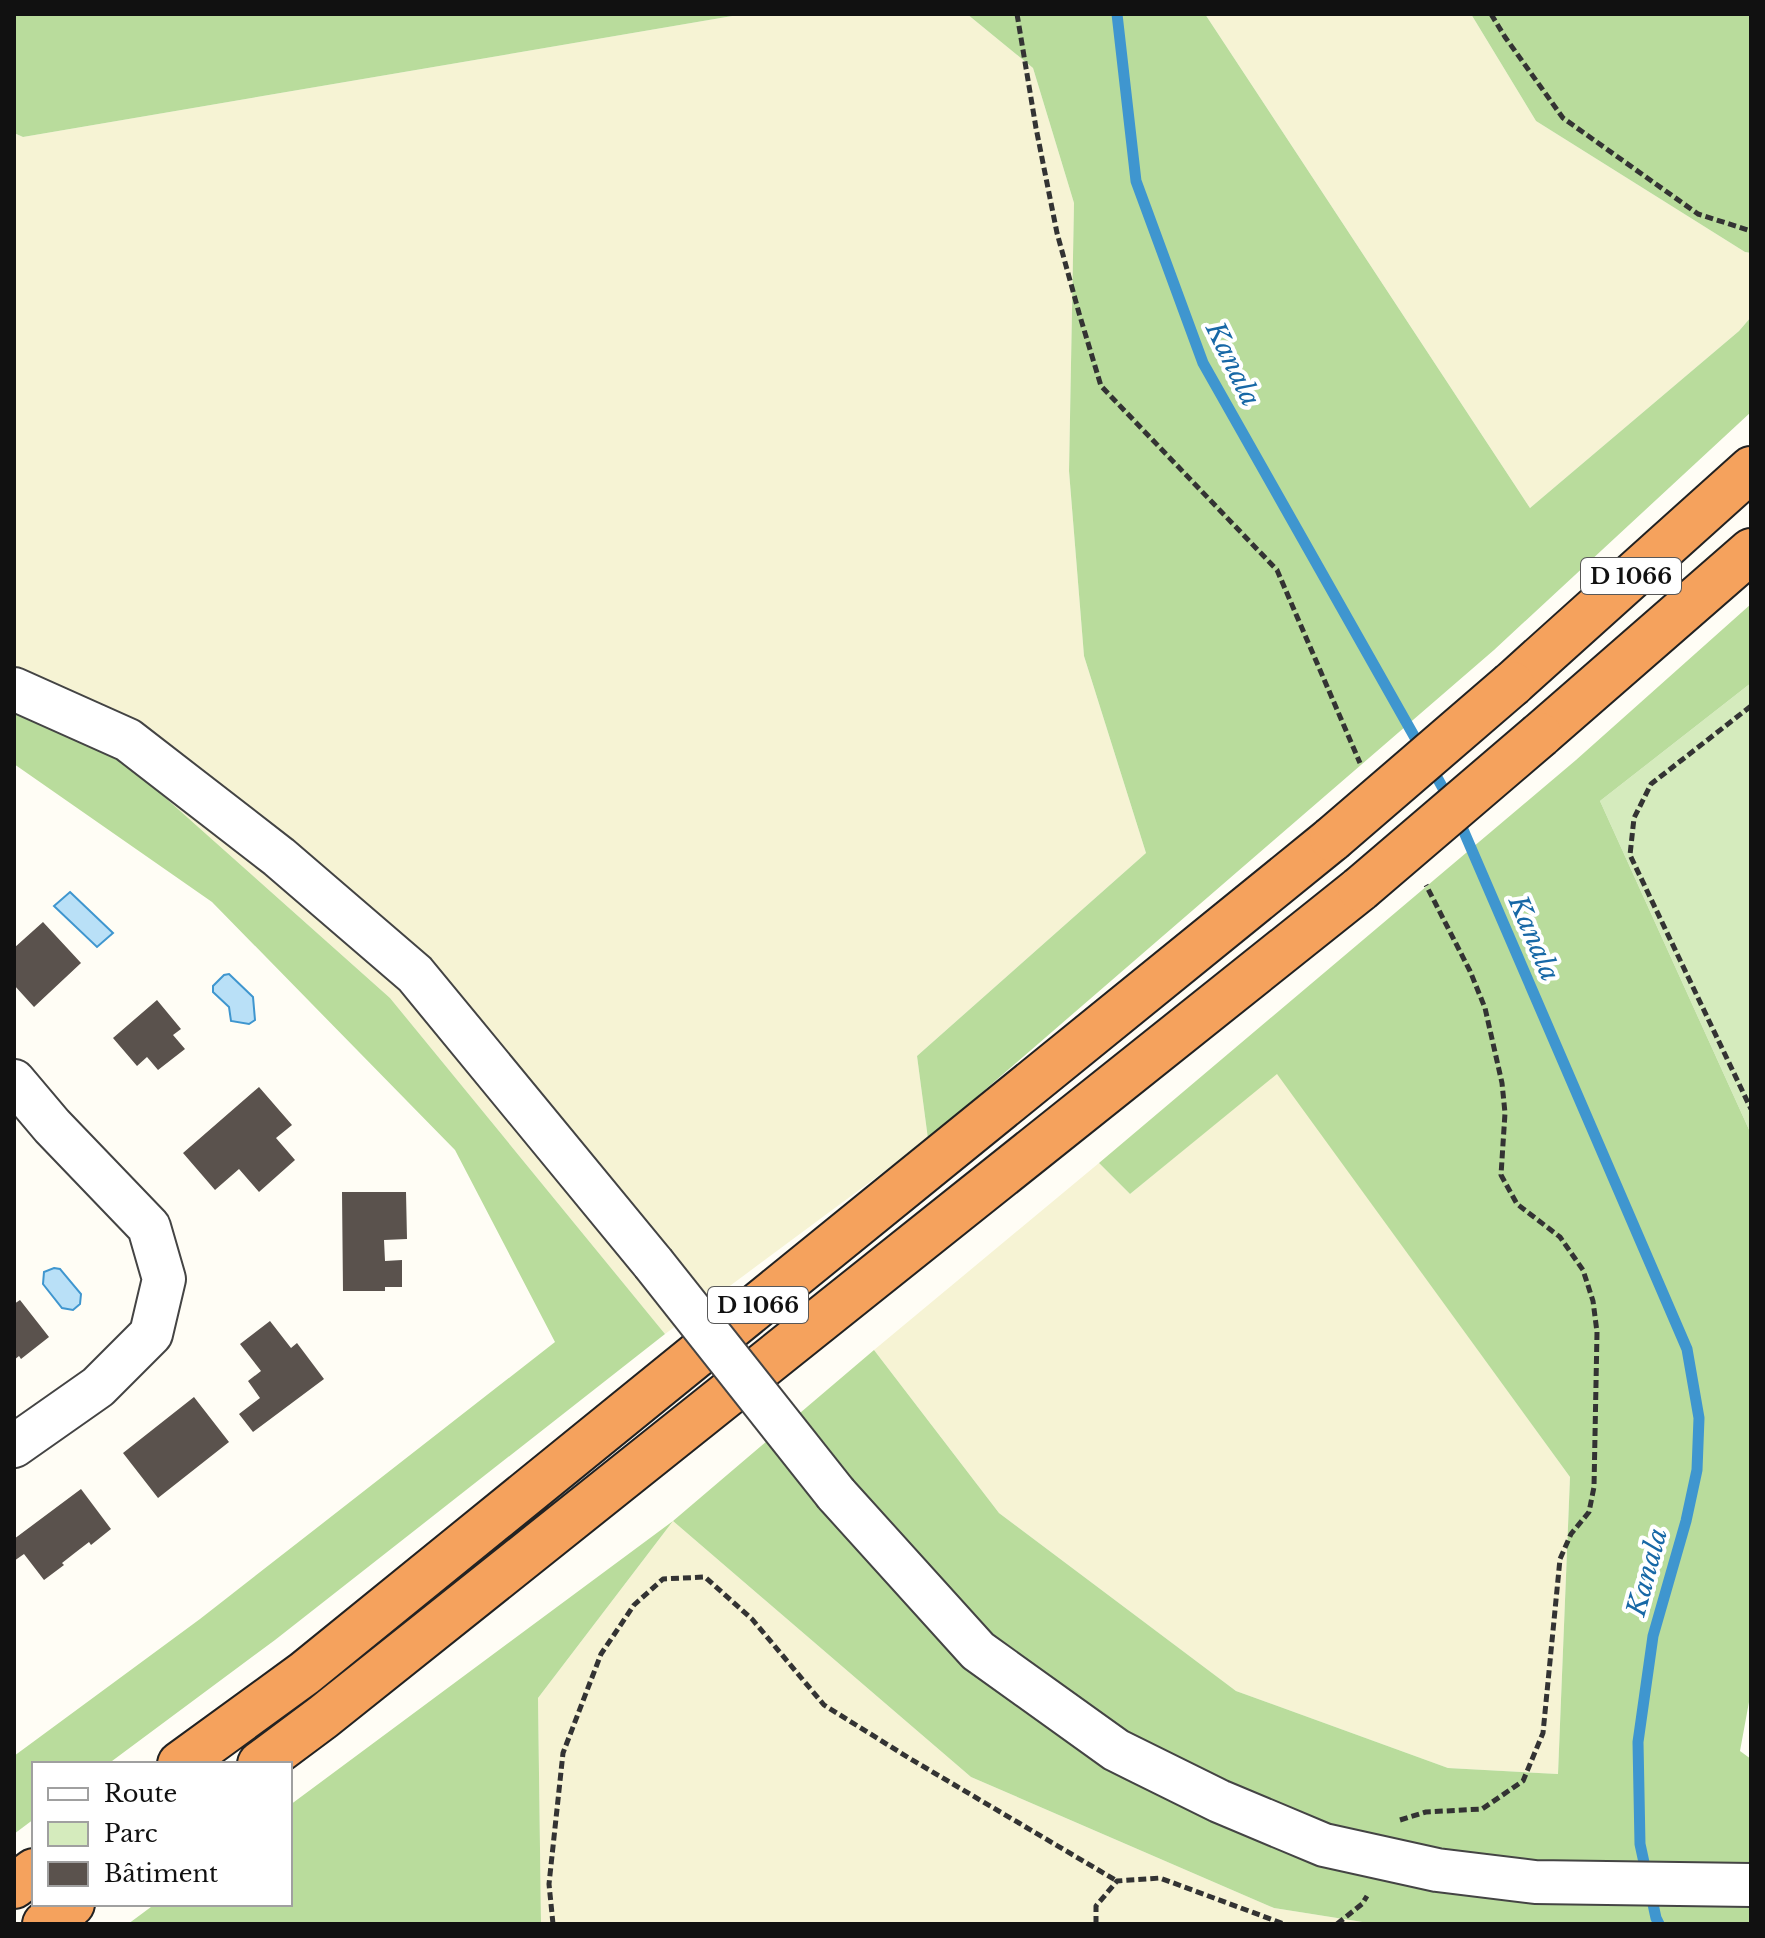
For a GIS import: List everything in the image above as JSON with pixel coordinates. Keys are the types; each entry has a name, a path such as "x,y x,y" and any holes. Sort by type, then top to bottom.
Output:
{"highway":[{"name":"D 1066","path":"183,1762 305,1673 1332,839 1512,684 1751,469"},
{"name":"D 1066","path":"263,1762 1360,889 1751,551"},
{"path":"14,1886 32,1872"},
{"path":"45,1924 69,1906"}],"street":[{"path":"14,689 128,740 279,857 415,974 653,1263 836,1494 978,1651 1116,1750 1219,1801 1324,1845 1357,1853 1437,1870 1535,1882 1742,1885"},
{"path":"14,1081 52,1126 149,1227 164,1279 151,1334 98,1387 14,1446"}],"path":[{"path":"1491,14 1563,118 1698,214 1751,231"},
{"path":"1751,706 1651,784 1634,818 1630,855 1751,1109"},
{"path":"553,1924 549,1884 563,1753 601,1654 634,1605 663,1579 705,1577 752,1619 824,1705 909,1758 1117,1881 1160,1878 1284,1924"},
{"path":"1357,1853 1381,1826 1426,1812 1482,1809 1523,1781 1543,1733"},
{"path":"1096,1924 1096,1906 1117,1881"}],"shaded area":[{"path":"744,14 967,14 1033,68 1074,203 1069,471 1084,656 1146,853 917,1056 928,1139 665,1334 390,998 105,744 14,709 14,133 23,137"},
{"path":"1205,14 1471,14 1536,121 1751,253 1751,317 1739,331 1530,508"},
{"path":"1277,1073 1570,1477 1558,1774 1448,1768 1236,1691 999,1513 874,1350 1099,1163 1130,1194"},
{"path":"673,1521 971,1777 1274,1908 1375,1924 541,1924 538,1698"}],"green space":[{"path":"14,14 744,14 23,137 14,133"},
{"path":"967,14 1205,14 1530,508 1739,331 1751,317 1751,412 1494,650 928,1139 917,1056 1146,853 1084,656 1069,471 1074,203 1033,68"},
{"path":"1471,14 1751,14 1751,253 1536,121"},
{"path":"1751,604 1751,683 1600,801 1751,1134 1751,1691 1740,1751 1751,1759 1751,1924 1375,1924 1274,1908 971,1777 673,1521 874,1350 999,1513 1236,1691 1448,1768 1558,1774 1570,1477 1277,1074 1130,1194 1099,1163 1576,760"},
{"path":"1751,683 1751,1134 1600,801"},
{"path":"14,709 105,744 390,998 665,1334 275,1640 111,1762 32,1762 32,1820 14,1834 14,1756 200,1619 555,1342 455,1150 212,902 14,764"},
{"path":"673,1521 538,1698 541,1924 128,1924 152,1906 292,1906 292,1804"}],"water":[{"path":"70,892 113,933 97,947 54,906"},
{"path":"229,974 253,997 255,1020 249,1024 231,1021 229,1007 213,992 213,986"},
{"path":"60,1269 81,1294 80,1304 73,1310 62,1308 43,1284 44,1272"}],"building":[{"path":"43,922 81,963 34,1007 14,985 14,948"},
{"path":"157,1000 181,1029 173,1035 185,1049 158,1070 147,1057 137,1066 113,1038"},
{"path":"259,1087 292,1125 276,1138 295,1160 259,1192 239,1169 215,1190 183,1153"},
{"path":"342,1192 406,1192 407,1239 384,1240 385,1261 402,1260 402,1287 385,1287 385,1291 343,1291"},
{"path":"20,1300 49,1337 21,1359 19,1356 14,1360 14,1304"},
{"path":"270,1321 291,1348 297,1343 324,1379 253,1432 239,1414 260,1398 248,1381 261,1371 240,1344"},
{"path":"194,1397 229,1442 158,1498 123,1453"},
{"path":"81,1489 111,1529 91,1545 89,1542 44,1580 24,1554 14,1561 14,1539"}],"waterway":[{"name":"Kanala","path":"1117,14 1136,181 1203,363 1422,750"},
{"name":"Kanala","path":"1430,765 1449,799"},
{"name":"Kanala","path":"1458,818 1687,1349 1699,1418 1697,1470 1686,1521 1653,1636 1638,1742 1640,1844 1659,1924"}]}
